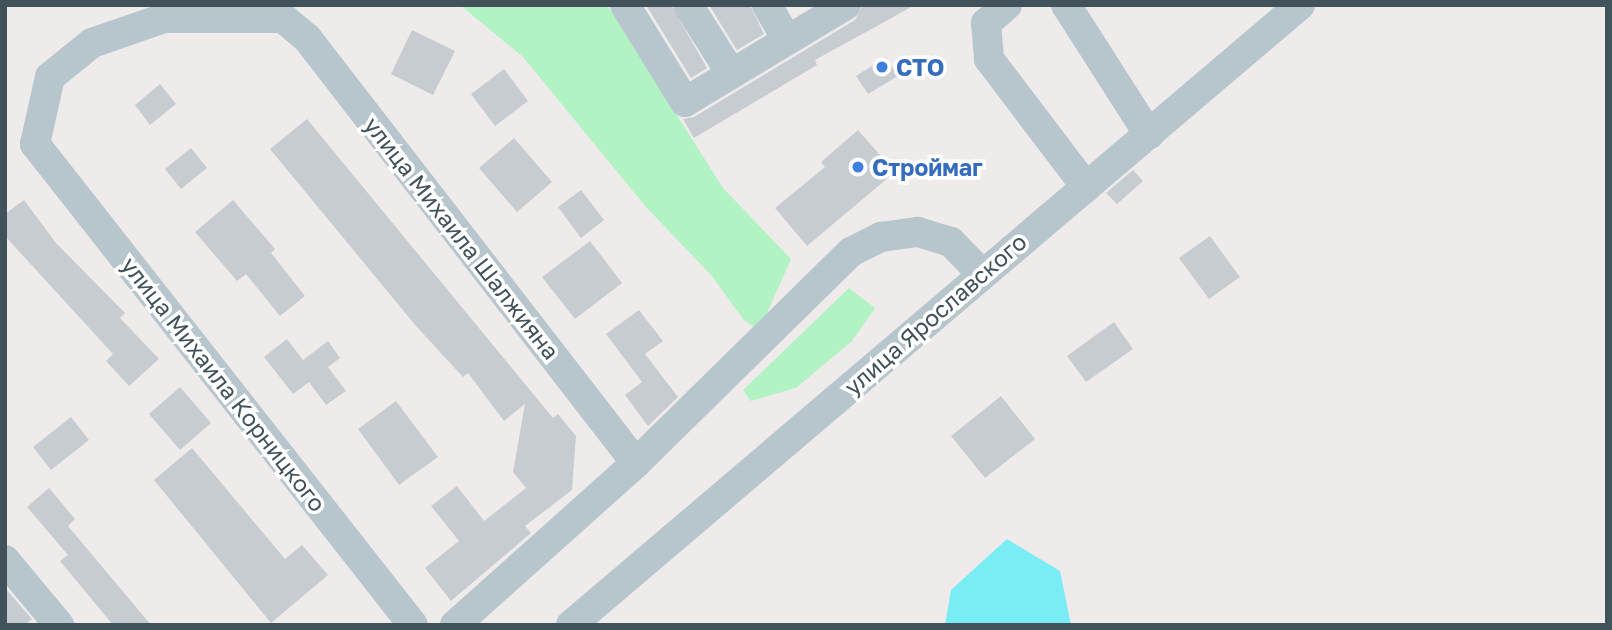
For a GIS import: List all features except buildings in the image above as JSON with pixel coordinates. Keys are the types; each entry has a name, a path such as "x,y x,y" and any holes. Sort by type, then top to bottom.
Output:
{"street":[{"path":"625,5 685,102 846,5"},
{"path":"688,5 732,73"},
{"path":"767,5 787,39"},
{"path":"1007,5 986,23 989,59 1086,187"},
{"path":"1066,5 1149,135"},
{"name":"улица Ярославского","path":"571,625 1300,5"},
{"name":"улица Михаила Корницкого","path":"283,18 164,18 92,43 50,77 35,144 413,625"},
{"name":"улица Михаила Шалжияна","path":"283,18 307,38 636,463"},
{"path":"455,625 636,463 851,252 881,237 918,232 951,242 982,274"},
{"path":"5,559 59,625"}],"green space":[{"path":"460,5 607,5 723,188 791,259 759,331 743,319 712,276 646,207 523,57"},
{"path":"849,288 875,308 852,341 796,388 751,401 743,390"}],"water":[{"path":"1007,539 1060,571 1071,625 945,625 951,590"}],"place":[{"name":"СТО","path":"882,67"},
{"name":"Строймаг","path":"858,167"}]}
